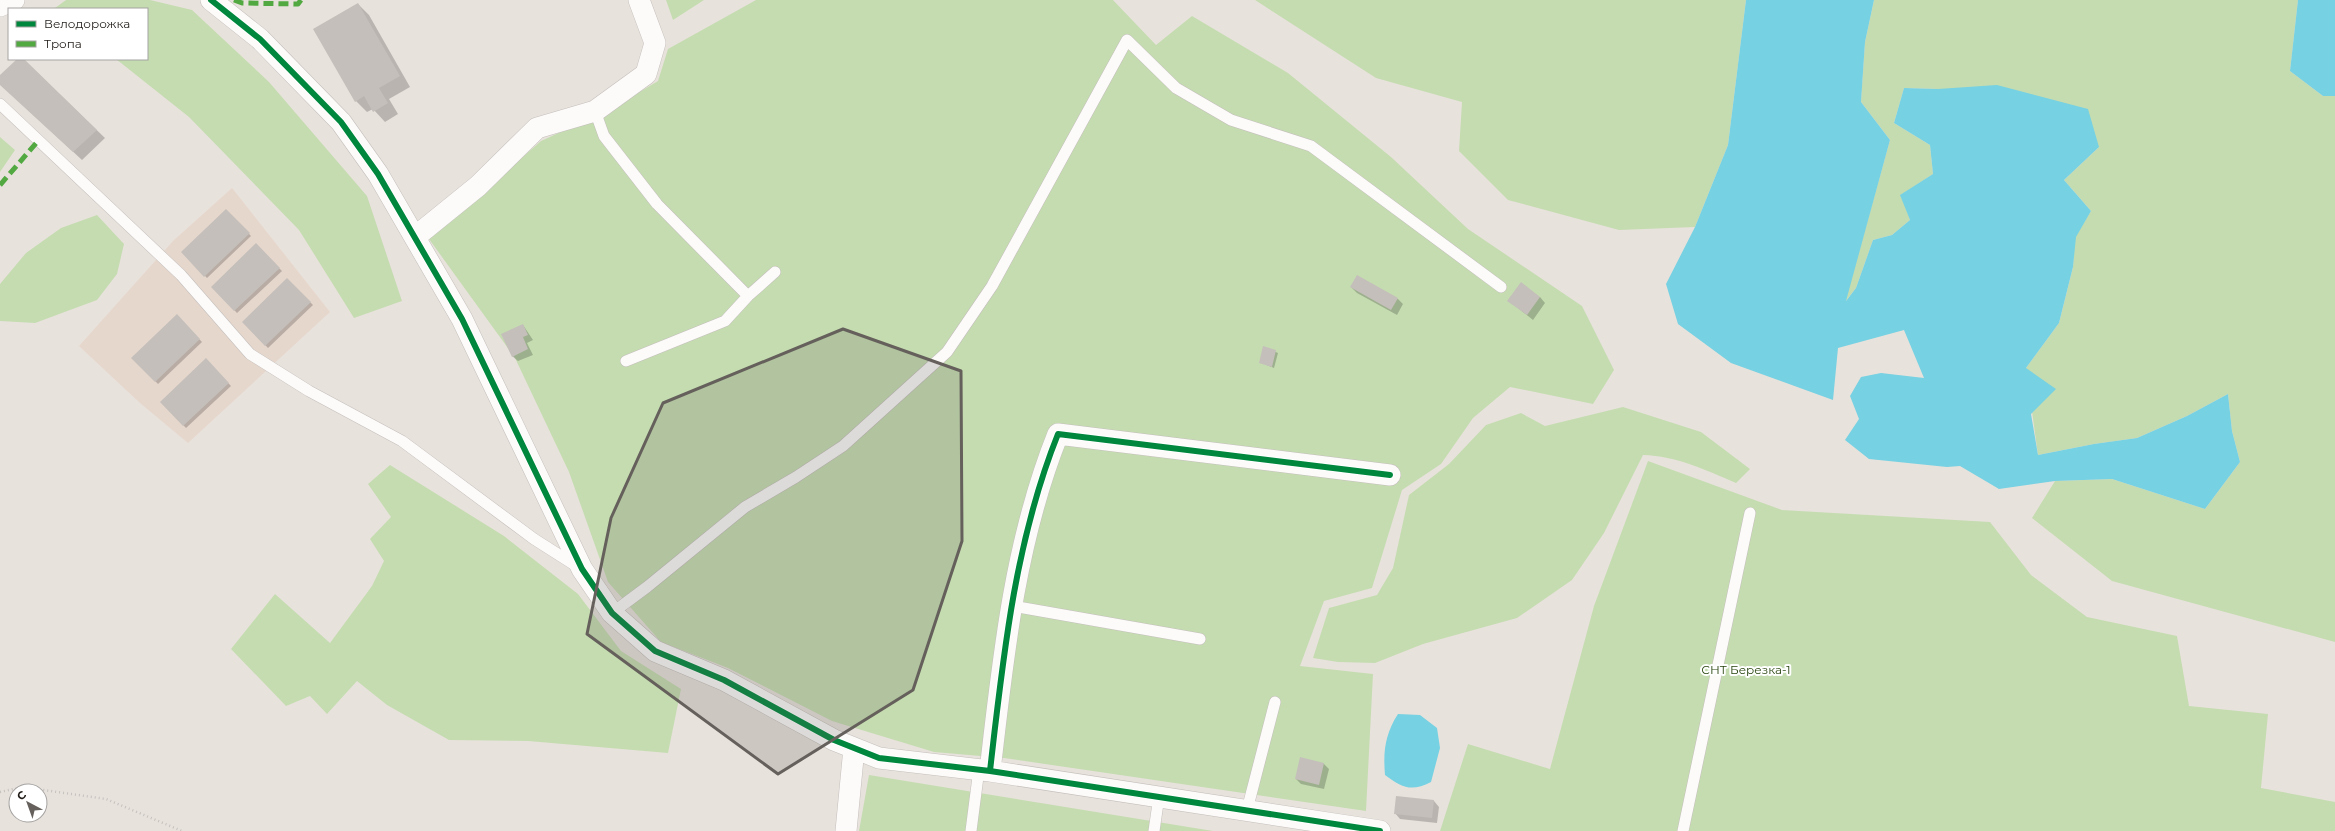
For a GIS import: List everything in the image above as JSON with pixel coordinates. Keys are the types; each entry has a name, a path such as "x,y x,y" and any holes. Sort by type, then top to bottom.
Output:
{"street":[{"path":"0,6 14,0"},
{"path":"211,0 260,39 342,122 378,174 462,319 582,569 612,613 655,651 724,680 834,740 880,758 984,770 1160,796 1247,810 1285,818 1380,831"},
{"path":"415,237 478,186 537,128 595,111 646,74 655,44 638,0"},
{"path":"984,770 1004,644 1029,521 1047,462 1058,434 1390,475"},
{"path":"846,831 854,748"}],"lane":[{"path":"612,613 647,587 745,507 796,477 843,446 947,352 992,286 1127,40 1176,88 1225,116 1311,146 1501,287"},
{"path":"0,104 181,275 250,354 309,391 402,441 534,538 582,569"},
{"path":"595,111 604,136 657,204 748,296"},
{"path":"626,361 725,321 748,296 775,272"},
{"path":"1683,831 1750,513"},
{"path":"1012,606 1200,639"},
{"path":"1247,810 1275,702"},
{"path":"971,831 984,770"},
{"path":"1154,831 1160,796"}],"path":[{"path":"0,792 23,787 106,799 182,831"}],"highlighted area":[{"path":"843,329 961,371 962,541 913,690 778,774 587,634 611,518 663,403"}],"shaded area":[{"path":"232,188 330,312 188,443 140,403 79,346 173,241"}],"green space":[{"path":"66,0 150,0 192,10 269,82 367,196 402,301 354,318 299,230 189,117 117,60 148,60 148,8 55,8"},
{"path":"666,0 704,0 673,20"},
{"path":"756,0 1113,0 1156,45 1192,16 1288,73 1391,157 1468,229 1582,306 1614,370 1593,404 1510,387 1473,418 1441,464 1402,490 1372,588 1324,601 1300,666 1373,674 1366,811 1004,758 934,752 832,721 728,668 661,642 608,582 569,472 515,358 429,239 541,141 613,108 658,81 668,49"},
{"path":"1255,0 1746,0 1728,145 1695,227 1619,230 1508,200 1459,151 1462,102 1376,78"},
{"path":"1874,0 2298,0 2290,71 2323,96 2335,96 2335,642 2112,581 2032,518 2055,481 2112,479 2205,509 2240,462 2232,431 2228,394 2187,416 2137,438 2094,444 2038,455 2026,368 2059,323 2073,267 2075,237 2091,211 2064,180 2099,147 1938,89 1904,88 1894,123 1930,145 1933,174 1901,195 1910,220 1892,235 1873,240 1856,288 1845,302 1890,140 1861,102 1865,42"},
{"path":"0,137 15,150 0,172"},
{"path":"97,215 124,244 117,274 97,300 35,323 0,321 0,284 26,253 61,228"},
{"path":"1623,407 1701,432 1750,469 1736,483 1679,461 1643,455 1604,533 1572,580 1517,618 1423,644 1375,663 1338,662 1313,658 1329,608 1377,595 1393,568 1409,495 1449,464 1486,425 1521,413 1545,426"},
{"name":"СНТ Березка-1","path":"1648,461 1782,510 1990,522 2031,575 2087,617 2177,636 2189,706 2268,714 2261,788 2335,802 2335,831 1440,831 1468,744 1550,769 1594,606"},
{"path":"390,465 504,536 578,594 621,651 681,689 668,753 528,741 449,740 387,705 357,681 327,714 310,696 286,706 231,649 275,594 330,643 372,586 384,561 370,539 391,517 368,484"},
{"path":"869,775 1213,831 859,831"}],"water":[{"path":"1746,0 1874,0 1865,42 1861,102 1890,140 1846,301 1856,288 1873,240 1892,235 1910,220 1900,195 1933,174 1930,145 1894,123 1904,88 1938,89 1997,85 2088,109 2099,147 2064,180 2091,211 2076,237 2073,267 2059,323 2026,368 2056,389 2031,414 2038,455 2094,444 2137,438 2187,416 2228,394 2232,431 2240,462 2205,509 2112,479 2055,481 1999,489 1960,466 1947,467 1869,459 1845,440 1859,419 1850,396 1861,377 1881,373 1924,378 1904,330 1838,348 1833,400 1731,363 1678,324 1666,284 1695,227 1728,145"},
{"path":"2298,0 2335,0 2335,96 2323,96 2290,71"},
{"path":"1398,714 1420,715 1437,728 1440,748 1431,782 1418,787 1413,788 1402,786 1385,775 1384,759 1386,743 1390,729"}],"building":[{"path":"358,3 400,76 379,88 388,103 373,112 364,96 355,102 313,29"},
{"path":"16,60 25,60 97,130 73,152 0,85 0,75"},
{"path":"226,209 250,233 204,277 181,252"},
{"path":"256,243 280,268 234,311 211,287"},
{"path":"1357,275 1398,298 1391,310 1350,287"},
{"path":"287,278 311,302 265,346 242,322"},
{"path":"1521,282 1540,297 1527,315 1507,301"},
{"path":"177,314 200,339 155,382 131,358"},
{"path":"523,324 528,335 523,337 528,349 512,357 501,334"},
{"path":"1263,346 1276,350 1272,367 1259,363"},
{"path":"206,358 229,383 183,426 160,402"},
{"path":"1300,757 1324,763 1319,785 1295,779"},
{"path":"1396,796 1434,800 1432,818 1394,814"}],"marked path":[{"path":"234,0 242,3 298,4 301,0"},
{"path":"0,185 38,141"}],"cycle path":[{"path":"211,0 260,39 341,122 378,174 462,319 582,569 612,613 655,651 724,680 834,740 879,758 990,771 1380,831"},
{"path":"990,771 1006,642 1021,558 1043,475 1058,434 1390,475"}]}
